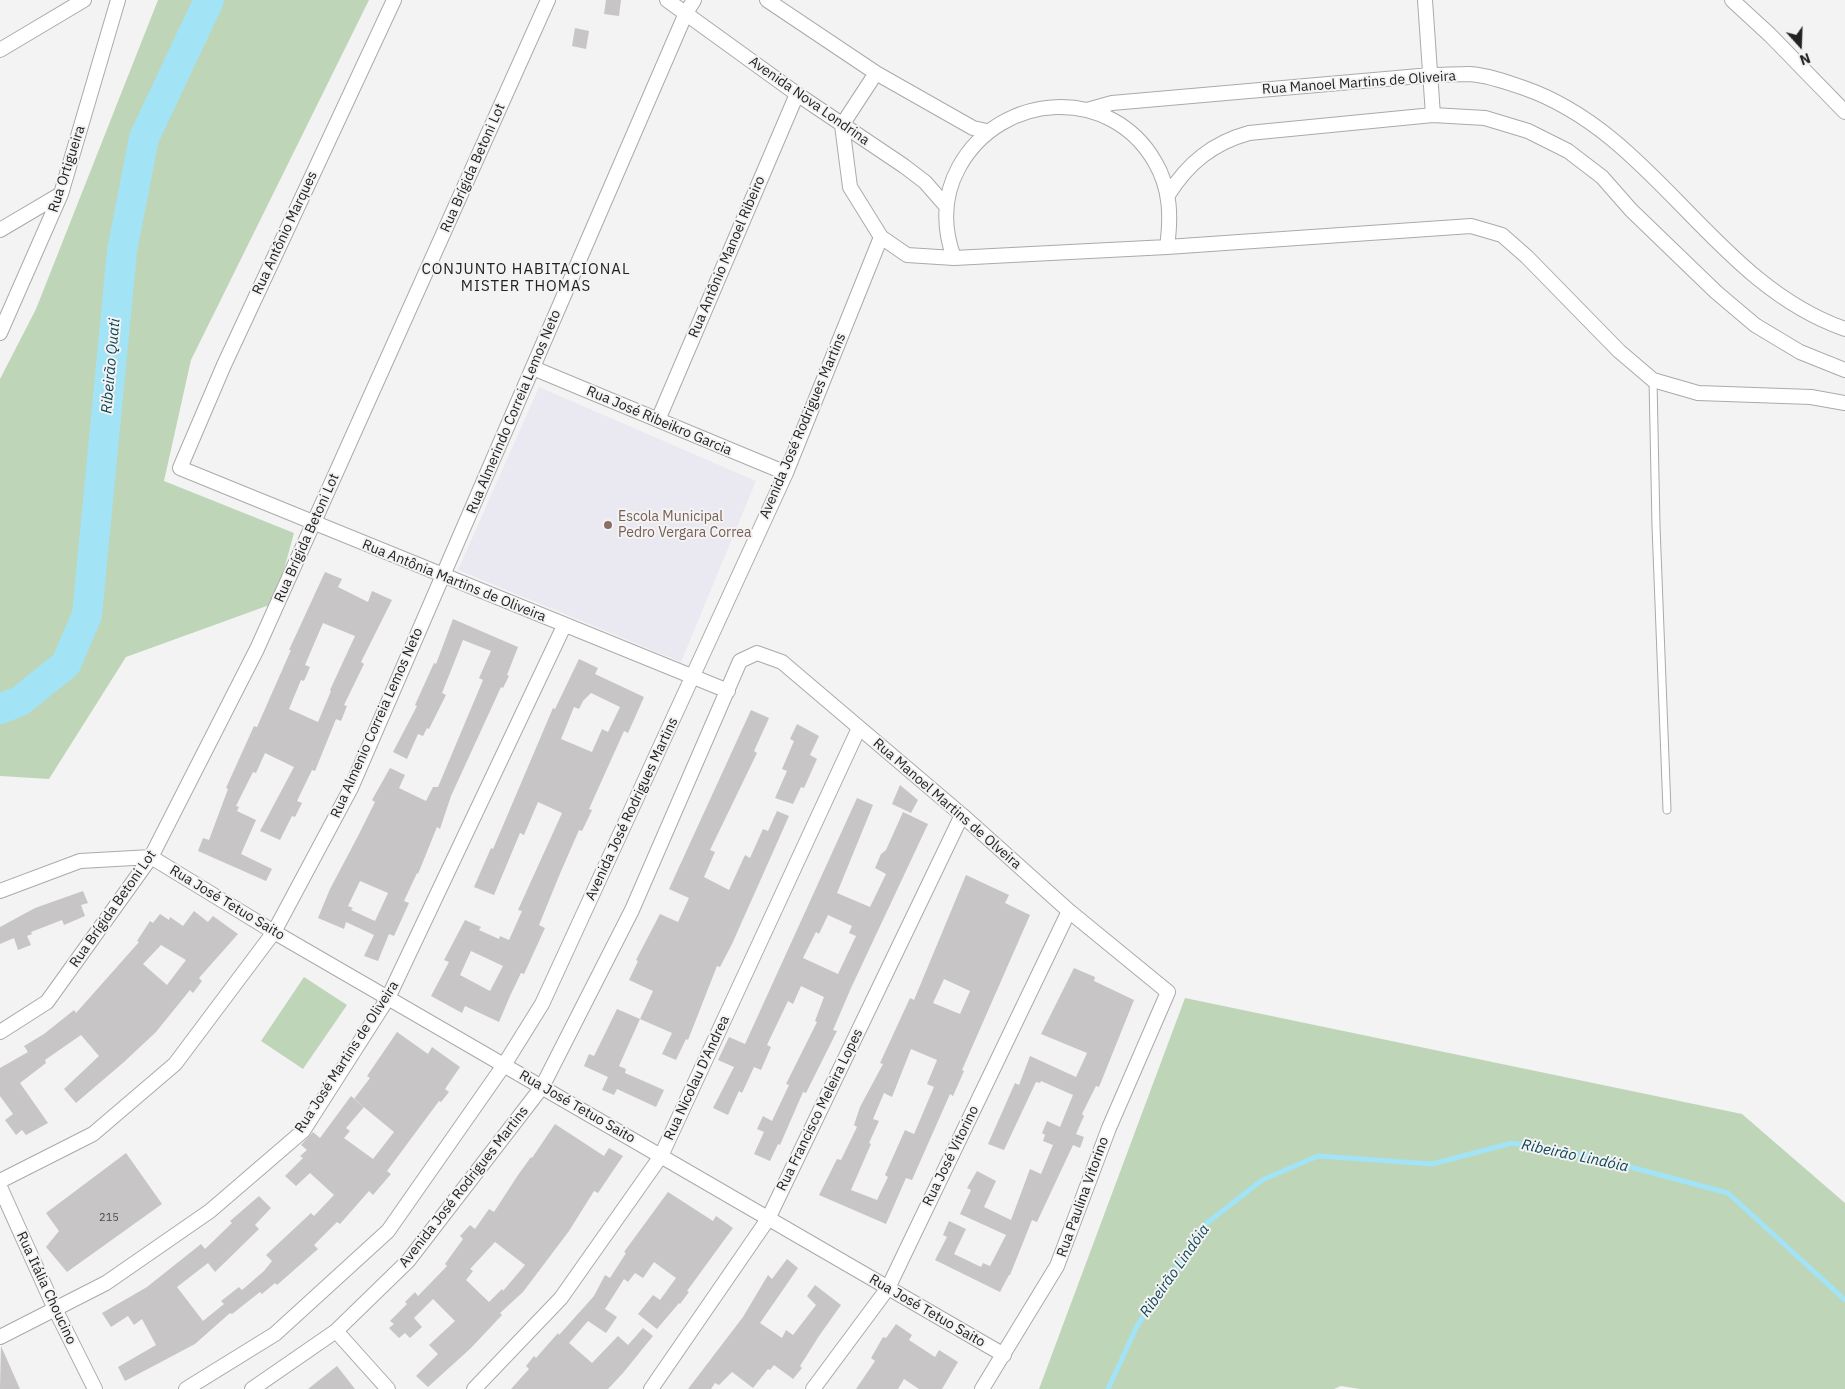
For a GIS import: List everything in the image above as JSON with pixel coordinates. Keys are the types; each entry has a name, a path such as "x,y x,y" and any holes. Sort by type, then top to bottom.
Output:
{"street":[{"path":"0,50 84,0"},
{"name":"Rua Ortigueira","path":"0,333 61,194 118,0"},
{"name":"Rua Antônio Marques","path":"180,468 224,365 394,0"},
{"name":"Rua Brígida Betoni Lot","path":"0,1032 47,1002 151,857 257,650 548,0"},
{"name":"Avenida Nova Londrina","path":"666,0 797,94 925,182 946,206"},
{"name":"Rua Almerindo Correia Lemos Neto","path":"443,577 686,13 694,0"},
{"path":"767,0 876,73 973,128 987,131"},
{"path":"1425,0 1433,115"},
{"path":"1732,0 1770,35 1845,112"},
{"path":"876,73 842,125 850,187 881,237 907,255 954,258 1167,247 1472,226 1502,235 1527,257 1619,352 1653,380 1698,394 1811,397 1845,403"},
{"name":"Rua Manoel Martins de Oliveira","path":"1087,110 1112,103 1431,76 1470,74 1492,78 1534,91 1574,111 1617,141 1756,279 1796,306 1845,328"},
{"name":"Rua Antônio Manoel Ribeiro","path":"658,420 797,94"},
{"path":"954,258 948,242 946,206 955,173 974,143 1002,121 1035,109 1061,107 1087,110 1119,124 1145,148 1155,162 1168,195 1170,212 1167,247"},
{"path":"1168,195 1186,169 1210,149 1236,137 1263,131 1433,115 1485,118 1507,123 1568,150 1602,177 1631,210 1735,309 1763,330 1800,352 1845,370"},
{"path":"0,230 61,194"},
{"name":"Avenida José Rodrigues Martins","path":"186,1389 275,1334 388,1231 504,1065 542,1004 786,474 881,237"},
{"name":"Rua José Ribeikro Garcia","path":"533,368 786,474"},
{"name":"Rua Antônia Martins de Oliveira","path":"180,468 443,577 728,691"},
{"name":"Rua Almenio Correia Lemos Neto","path":"0,1181 93,1134 175,1064 274,932 351,788 443,577"},
{"name":"Rua José Martins de Oliveira","path":"0,1337 106,1283 210,1211 303,1131 388,998 564,626"},
{"name":"Rua Manoel Martins de Olveira","path":"728,691 740,661 757,653 782,662 962,814 1069,911 1166,988 1166,997"},
{"name":"Avenida José Rodrigues Martins","path":"252,1389 336,1331 408,1261 542,1087 632,910 728,691"},
{"name":"Rua Nicolau D'Andrea","path":"474,1389 561,1298 661,1156 859,728"},
{"name":"Rua Francisco Meleira Lopes","path":"651,1389 768,1219 962,814"},
{"path":"0,891 80,861 151,857"},
{"name":"Rua José Tetuo Saito","path":"151,857 274,932 1004,1356"},
{"name":"Rua José Vitorino","path":"813,1389 888,1288 1069,911"},
{"name":"Rua Paulina Vitorino","path":"982,1389 1004,1356 1057,1266 1109,1128 1166,997"},
{"name":"Rua Itália Choucino","path":"0,1187 55,1309 94,1389"},
{"path":"336,1331 388,1389"}],"lane":[{"path":"1653,380 1656,526 1667,810"}],"shaded area":[{"name":"Escola Municipal Pedro Vergara Correa","path":"539,387 756,481 681,662 458,570"}],"green space":[{"path":"158,0 369,0 191,360 164,481 294,533 275,603 126,657 49,779 0,776 0,379 36,309"},
{"path":"304,977 347,1005 303,1069 261,1041"},
{"path":"1185,998 1742,1114 1845,1203 1845,1389 1360,1389 1341,1386 1334,1389 1039,1389"}],"building":[{"path":"606,0 621,0 619,16 604,14"},
{"path":"575,28 589,31 586,49 572,46"},
{"path":"325,572 342,579 338,587 368,602 372,591 392,600 361,662 364,664 344,705 347,706 341,721 336,719 315,771 312,770 297,801 302,803 295,817 292,816 280,840 260,831 294,767 265,753 256,773 253,772 236,806 239,807 237,811 256,820 241,854 272,869 266,881 198,851 203,838 209,840 228,789 226,788 254,726 257,727 291,650 289,650","holes":["323,623 355,636 330,690 318,722 289,709 301,680 304,681 310,667 305,665"]},
{"path":"453,619 518,647 507,675 509,676 503,688 501,687 451,796 440,829 437,827 418,874 404,901 409,903 394,936 389,934 378,961 364,956 374,935 346,922 344,929 318,918 330,889 375,802 372,800 390,768 405,775 399,788 426,801 433,787 438,787 483,680 479,678 491,651 463,640 442,693 446,695 429,729 427,728 423,736 418,734 407,759 393,752 417,706 415,705 434,663 436,664","holes":["360,881 388,893 375,921 351,910 353,908 348,906"]},
{"path":"579,659 598,668 595,674 644,697 628,733 624,731 589,809 592,810 582,831 579,830 539,925 545,928 524,974 521,973 499,1022 465,1006 462,1013 431,996 449,962 444,960 465,920 481,927 479,930 499,939 500,936 509,940 522,911 518,910 562,813 538,802 524,835 520,833 494,895 474,887 491,848 493,849 553,708 555,709","holes":["591,693 620,707 608,732 602,729 592,752 561,739 574,707 579,709 583,701","471,951 503,966 490,991 460,975"]},
{"path":"751,710 769,718 754,751 757,753 710,850 715,852 704,877 729,890 745,855 750,858 763,829 768,831 777,811 789,816 732,944 720,967 717,966 688,1040 686,1039 676,1060 662,1054 672,1033 640,1019 653,991 629,980 638,961 636,960 660,914 678,922 689,898 669,889"},
{"path":"797,724 819,736 810,755 817,759 804,788 801,787 793,804 775,798 787,771 782,769 794,741 790,739"},
{"path":"900,785 918,800 911,813 892,804"},
{"path":"857,798 873,805 837,893 870,907 886,874 875,868 881,854 886,850 903,812 928,824 851,988 833,1030 837,1031 806,1093 803,1092 780,1145 778,1144 770,1161 754,1154 764,1132 757,1129 763,1116 772,1121 789,1085 786,1084 817,1022 815,1021 824,997 801,986 793,1004 788,1001 767,1045 771,1047 761,1070 754,1067 742,1093 739,1091 728,1115 713,1108 734,1067 718,1060 729,1037 745,1044","holes":["828,915 852,926 849,933 856,936 838,974 803,958 816,932 819,934"]},
{"path":"966,875 1009,895 1005,903 1030,915 962,1070 964,1071 953,1096 950,1094 912,1180 906,1178 886,1224 819,1195 837,1159 841,1160 857,1127 854,1125 860,1107 883,1064 880,1063 910,998 914,1000","holes":["944,979 970,991 960,1014 933,1003","911,1049 937,1060 927,1084 934,1087 914,1134 905,1130 885,1175 888,1177 877,1200 851,1190 879,1121 873,1119 884,1093 892,1097"]},
{"path":"83,891 88,903 81,905 85,916 64,925 62,920 31,932 32,934 27,936 31,945 18,950 14,938 0,944 0,927 35,908"},
{"path":"194,911 208,922 213,916 238,934 199,978 202,981 193,993 190,990 156,1032 76,1103 64,1089 99,1056 81,1035 45,1060 46,1063 20,1083 48,1123 26,1135 22,1130 16,1135 5,1120 13,1114 0,1096 0,1068 28,1052 24,1046 44,1034 74,1010 76,1013 139,942 137,941 150,921 153,923 160,914 169,920 170,917 183,926","holes":["161,945 186,960 167,985 143,964"]},
{"path":"1074,968 1095,977 1094,981 1134,1000 1099,1087 1096,1086 1082,1114 1084,1116 1076,1134 1084,1137 1080,1148 1073,1145 1037,1222 1032,1220 1010,1275 1000,1292 935,1260 947,1237 943,1235 949,1221 966,1229 954,1254 981,1267 983,1263 990,1266 1006,1235 960,1214 971,1190 967,1188 977,1171 996,1181 984,1207 1011,1220 1030,1169 1041,1174 1053,1145 1043,1141 1045,1135 1042,1133 1047,1121 1060,1127 1073,1095 1041,1081 1040,1083 1036,1082 1004,1150 988,1144 1015,1083 1019,1085 1030,1056 1076,1077 1087,1053 1041,1034"},
{"path":"617,1009 640,1019 619,1066 626,1069 625,1073 664,1090 656,1107 617,1089 614,1095 602,1090 608,1077 584,1066 589,1054 594,1056"},
{"path":"397,1032 428,1054 432,1047 460,1067 445,1089 449,1092 441,1102 439,1101 387,1171 391,1174 373,1195 369,1191 340,1224 337,1222 314,1245 318,1249 277,1285 275,1283 232,1314 230,1313 195,1344 125,1381 118,1367 156,1345 142,1319 134,1325 128,1316 111,1327 102,1313 147,1287 201,1244 205,1249 232,1223 230,1221 259,1196 271,1208 255,1225 259,1229 215,1272 208,1263 177,1287 203,1321 224,1304 221,1301 239,1287 242,1290 264,1271 272,1261 266,1255 311,1213 314,1216 334,1195 310,1173 296,1186 285,1176 303,1158 300,1156 307,1150 301,1145 313,1132 320,1138 351,1096 354,1099 370,1078 367,1076","holes":["364,1107 394,1132 373,1159 344,1138 350,1131 346,1128"]},
{"path":"555,1124 604,1156 609,1148 623,1156 598,1193 594,1191 569,1231 523,1292 500,1313 502,1315 471,1348 428,1387 416,1376 438,1354 429,1345 455,1321 433,1299 414,1318 422,1327 410,1338 405,1333 399,1338 389,1328 394,1324 390,1321 407,1304 405,1302 415,1292 418,1296 447,1266 445,1264 463,1239 460,1236 470,1225 475,1229 489,1209 494,1212 518,1175","holes":["495,1242 525,1265 503,1291 502,1289 489,1302 466,1280 473,1271 470,1269"]},
{"path":"126,1153 162,1204 67,1272 46,1247 59,1231 46,1213"},
{"path":"668,1192 713,1221 716,1216 733,1228 687,1291 689,1292 680,1304 657,1329 638,1314 653,1295 660,1300 676,1278 654,1262 643,1278 635,1273 628,1282 624,1279 605,1309 617,1317 606,1333 588,1321 569,1343 592,1363 618,1336 628,1345 643,1328 653,1336 608,1389 511,1389 529,1369 526,1366 534,1356 536,1358 558,1333 559,1335 594,1296 605,1275 610,1278 626,1253 624,1252"},
{"path":"787,1259 798,1268 760,1323 782,1338 786,1330 793,1335 816,1305 807,1296 815,1285 841,1305 800,1366 802,1368 793,1379 774,1365 770,1370 768,1369 753,1388 732,1372 719,1385 715,1383 711,1389 688,1389 743,1317 768,1275 772,1279"},
{"path":"896,1324 912,1335 909,1340 935,1357 939,1350 958,1362 942,1389 919,1389 904,1379 898,1389 856,1389 875,1361 871,1358 883,1337 886,1338"},
{"path":"1,1346 20,1389 0,1389"},
{"path":"337,1366 355,1389 308,1389"}],"waterway":[{"name":"Ribeirão Quati","path":"0,709 20,701 66,664 87,615 122,251 144,138 209,0"},
{"name":"Ribeirão Lindóia","path":"1108,1389 1137,1326 1207,1223 1262,1180 1318,1156 1432,1164 1512,1143 1585,1155 1728,1193 1845,1300"}],"place":[{"name":"Escola Municipal Pedro Vergara Correa","path":"608,525"}],"district":[{"name":"CONJUNTO HABITACIONAL MISTER THOMAS","path":"526,278"}]}
